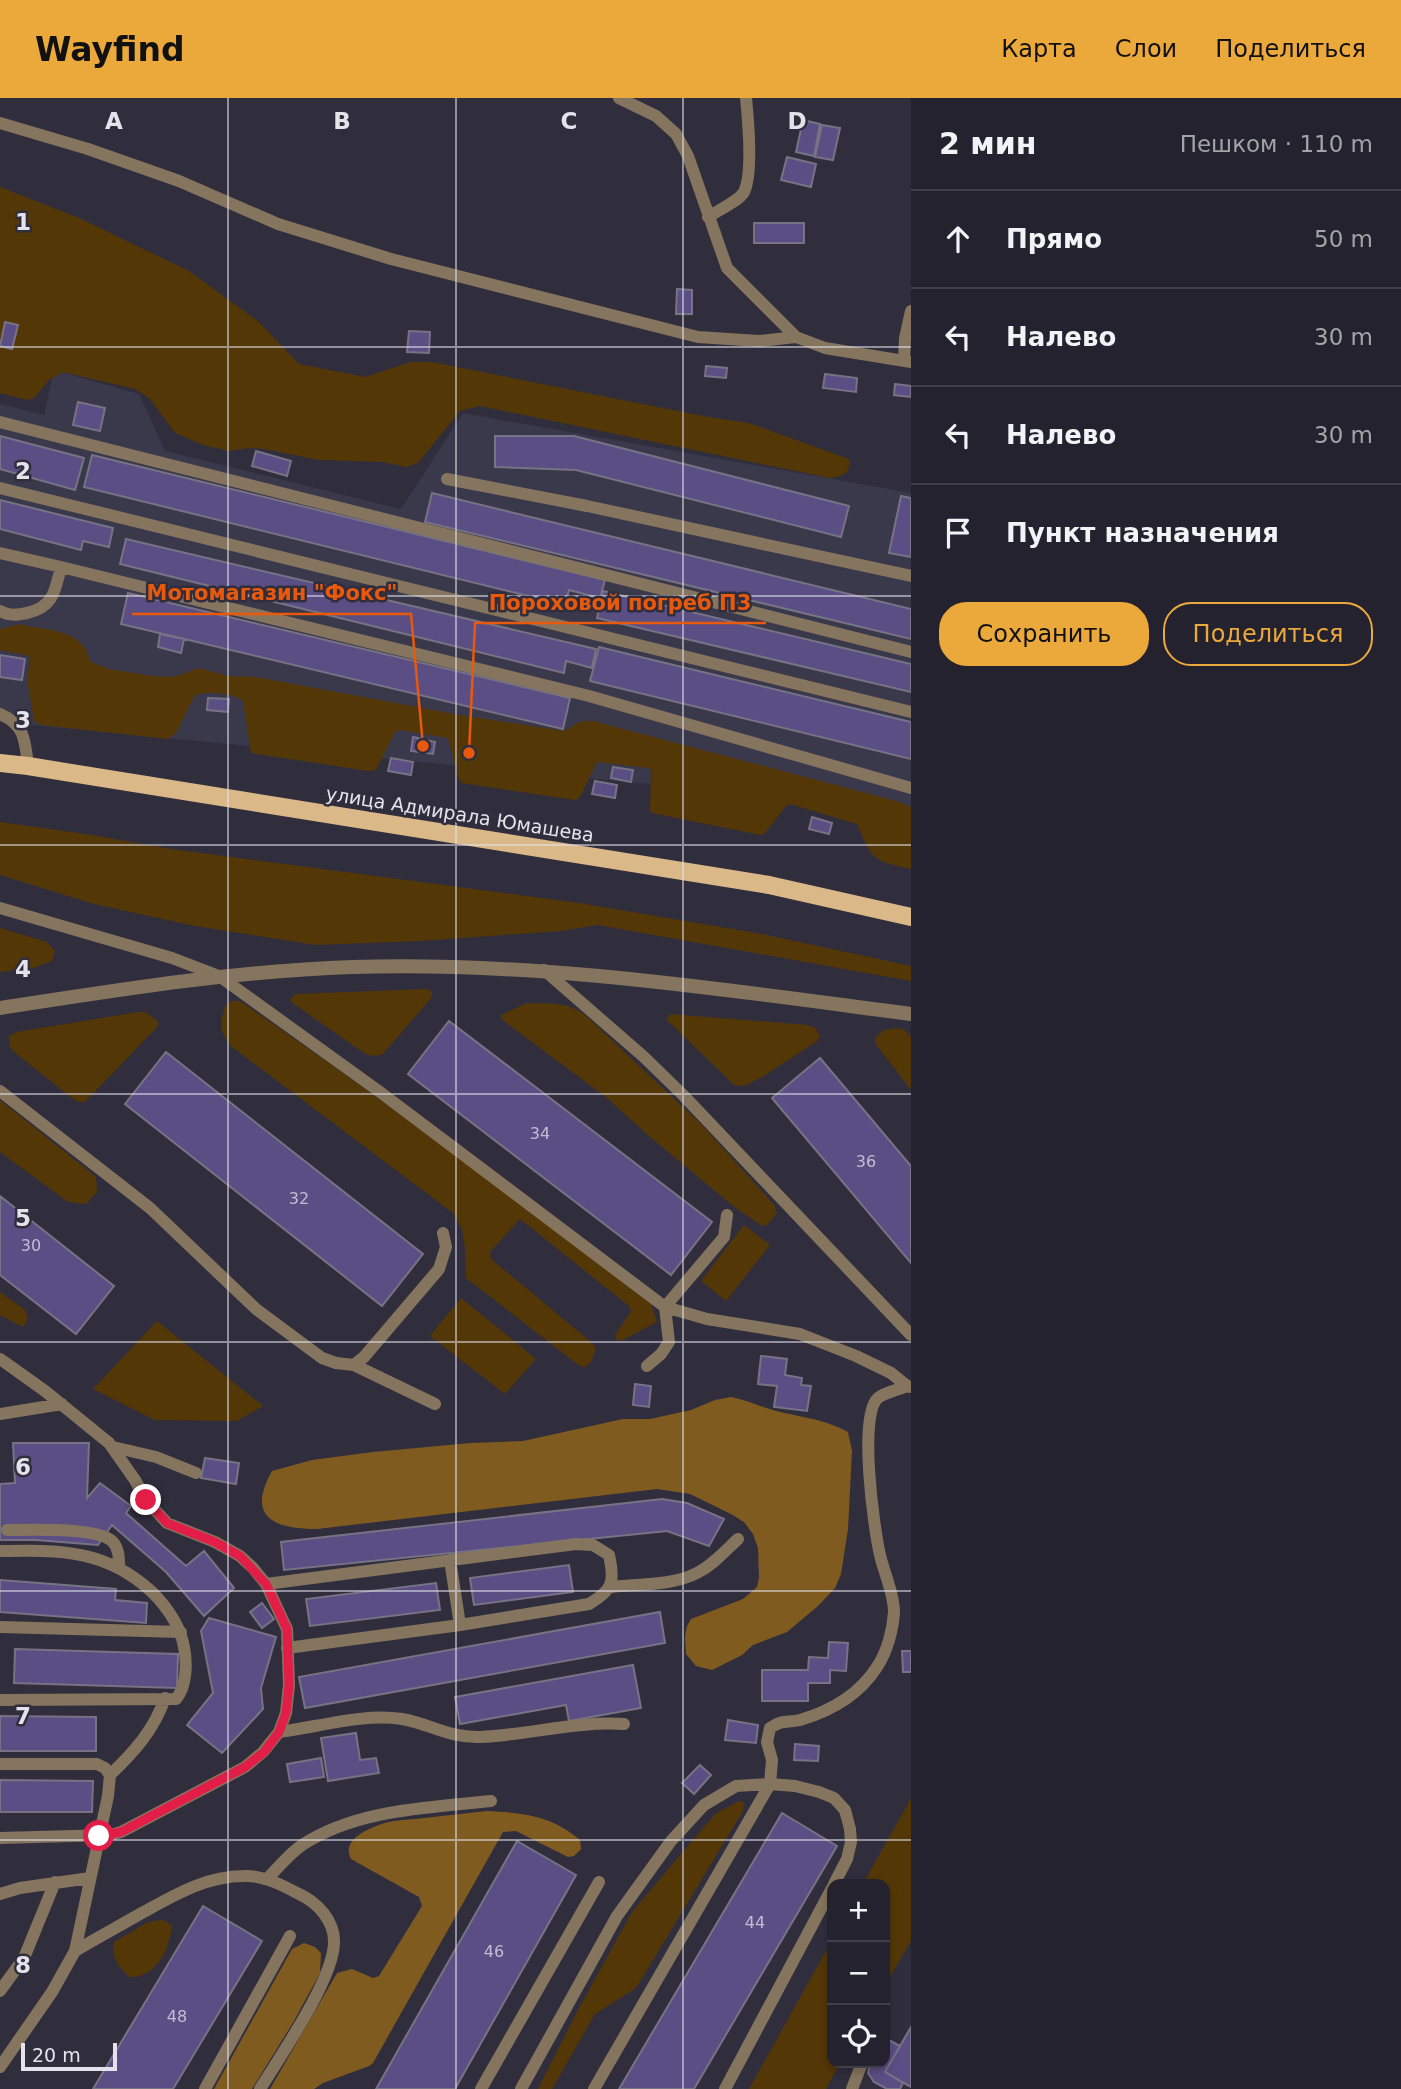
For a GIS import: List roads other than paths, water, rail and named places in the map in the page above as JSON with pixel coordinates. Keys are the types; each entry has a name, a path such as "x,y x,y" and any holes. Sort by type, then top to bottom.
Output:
{"main road":[{"name":"улица Адмирала Юмашева","path":"0,763 756,883 911,917"}],"street":[{"path":"0,1008 219,976 352,967 544,970 911,1014"}],"lane":[{"path":"620,98 656,116 676,134 688,156 727,268 796,337 825,348 907,362 905,338 911,311"},
{"path":"708,217 744,192 748,162 746,98"},
{"path":"0,123 153,171 278,224 391,259 698,337 759,341 796,337"},
{"path":"0,422 911,652"},
{"path":"447,480 587,506 911,576"},
{"path":"0,488 911,712"},
{"path":"0,553 589,696 911,788"},
{"path":"3,615 40,610 47,605 56,588 61,567"},
{"path":"0,714 14,720 24,737 28,766"},
{"path":"0,908 172,958 219,976 397,1104 666,1307 707,1319 800,1334 856,1356 891,1374 909,1387"},
{"path":"544,970 644,1057 683,1095 911,1335"},
{"path":"0,1091 149,1208 256,1309 322,1357 336,1363 354,1365 435,1404"},
{"path":"647,1366 661,1354 669,1342 666,1307 724,1237 727,1215"},
{"path":"354,1365 364,1357 439,1269 446,1247 443,1233"},
{"path":"0,1359 62,1404 113,1447 151,1506 167,1523 215,1542 240,1556 266,1584 287,1629 289,1685 286,1713 279,1732 264,1752 245,1767 121,1832 99,1836 0,1838"},
{"path":"594,2089 770,1784 772,1760 767,1742 771,1728 786,1720 795,1721 824,1713 845,1700 877,1668 893,1626 894,1608 873,1520 870,1424 872,1407 878,1398 909,1387"},
{"path":"0,1414 62,1404"},
{"path":"113,1447 156,1457 196,1473"},
{"path":"8,1530 99,1534 118,1549 119,1567"},
{"path":"611,1587 675,1581 695,1574 712,1564 738,1539"},
{"path":"266,1584 576,1544 593,1545 609,1555 613,1572 611,1587 603,1596 589,1604 460,1625 287,1648"},
{"path":"0,1550 72,1553 103,1560 119,1567 140,1581 165,1605 181,1632 186,1656 181,1692 176,1699 0,1700"},
{"path":"450,1560 460,1625"},
{"path":"0,1626 181,1632"},
{"path":"110,1775 131,1756 149,1732 165,1698"},
{"path":"279,1732 370,1718 402,1719 457,1737 481,1737 602,1723 624,1724"},
{"path":"0,1765 97,1763 110,1775 108,1796 75,1951 52,1992 0,2067"},
{"path":"521,2089 617,1916 671,1841 704,1805 736,1786 770,1784 795,1786 834,1798 845,1810 851,1842 847,1859 837,1879"},
{"path":"267,1879 301,1846 331,1831 384,1813 491,1801"},
{"path":"75,1951 195,1884 221,1878 246,1875 267,1879 311,1899 326,1915 334,1942 329,1968 315,1997 260,2089"},
{"path":"0,1895 20,1888 90,1878"},
{"path":"0,1991 24,1958 55,1882"},
{"path":"481,2089 599,1882"},
{"path":"725,2089 827,1897"},
{"path":"205,2089 290,1936"},
{"path":"852,2089 860,2068"}],"place":[{"name":"Мотомагазин \"Фокс\"","path":"423,746"},
{"name":"Пороховой погреб П3","path":"469,753"}]}
